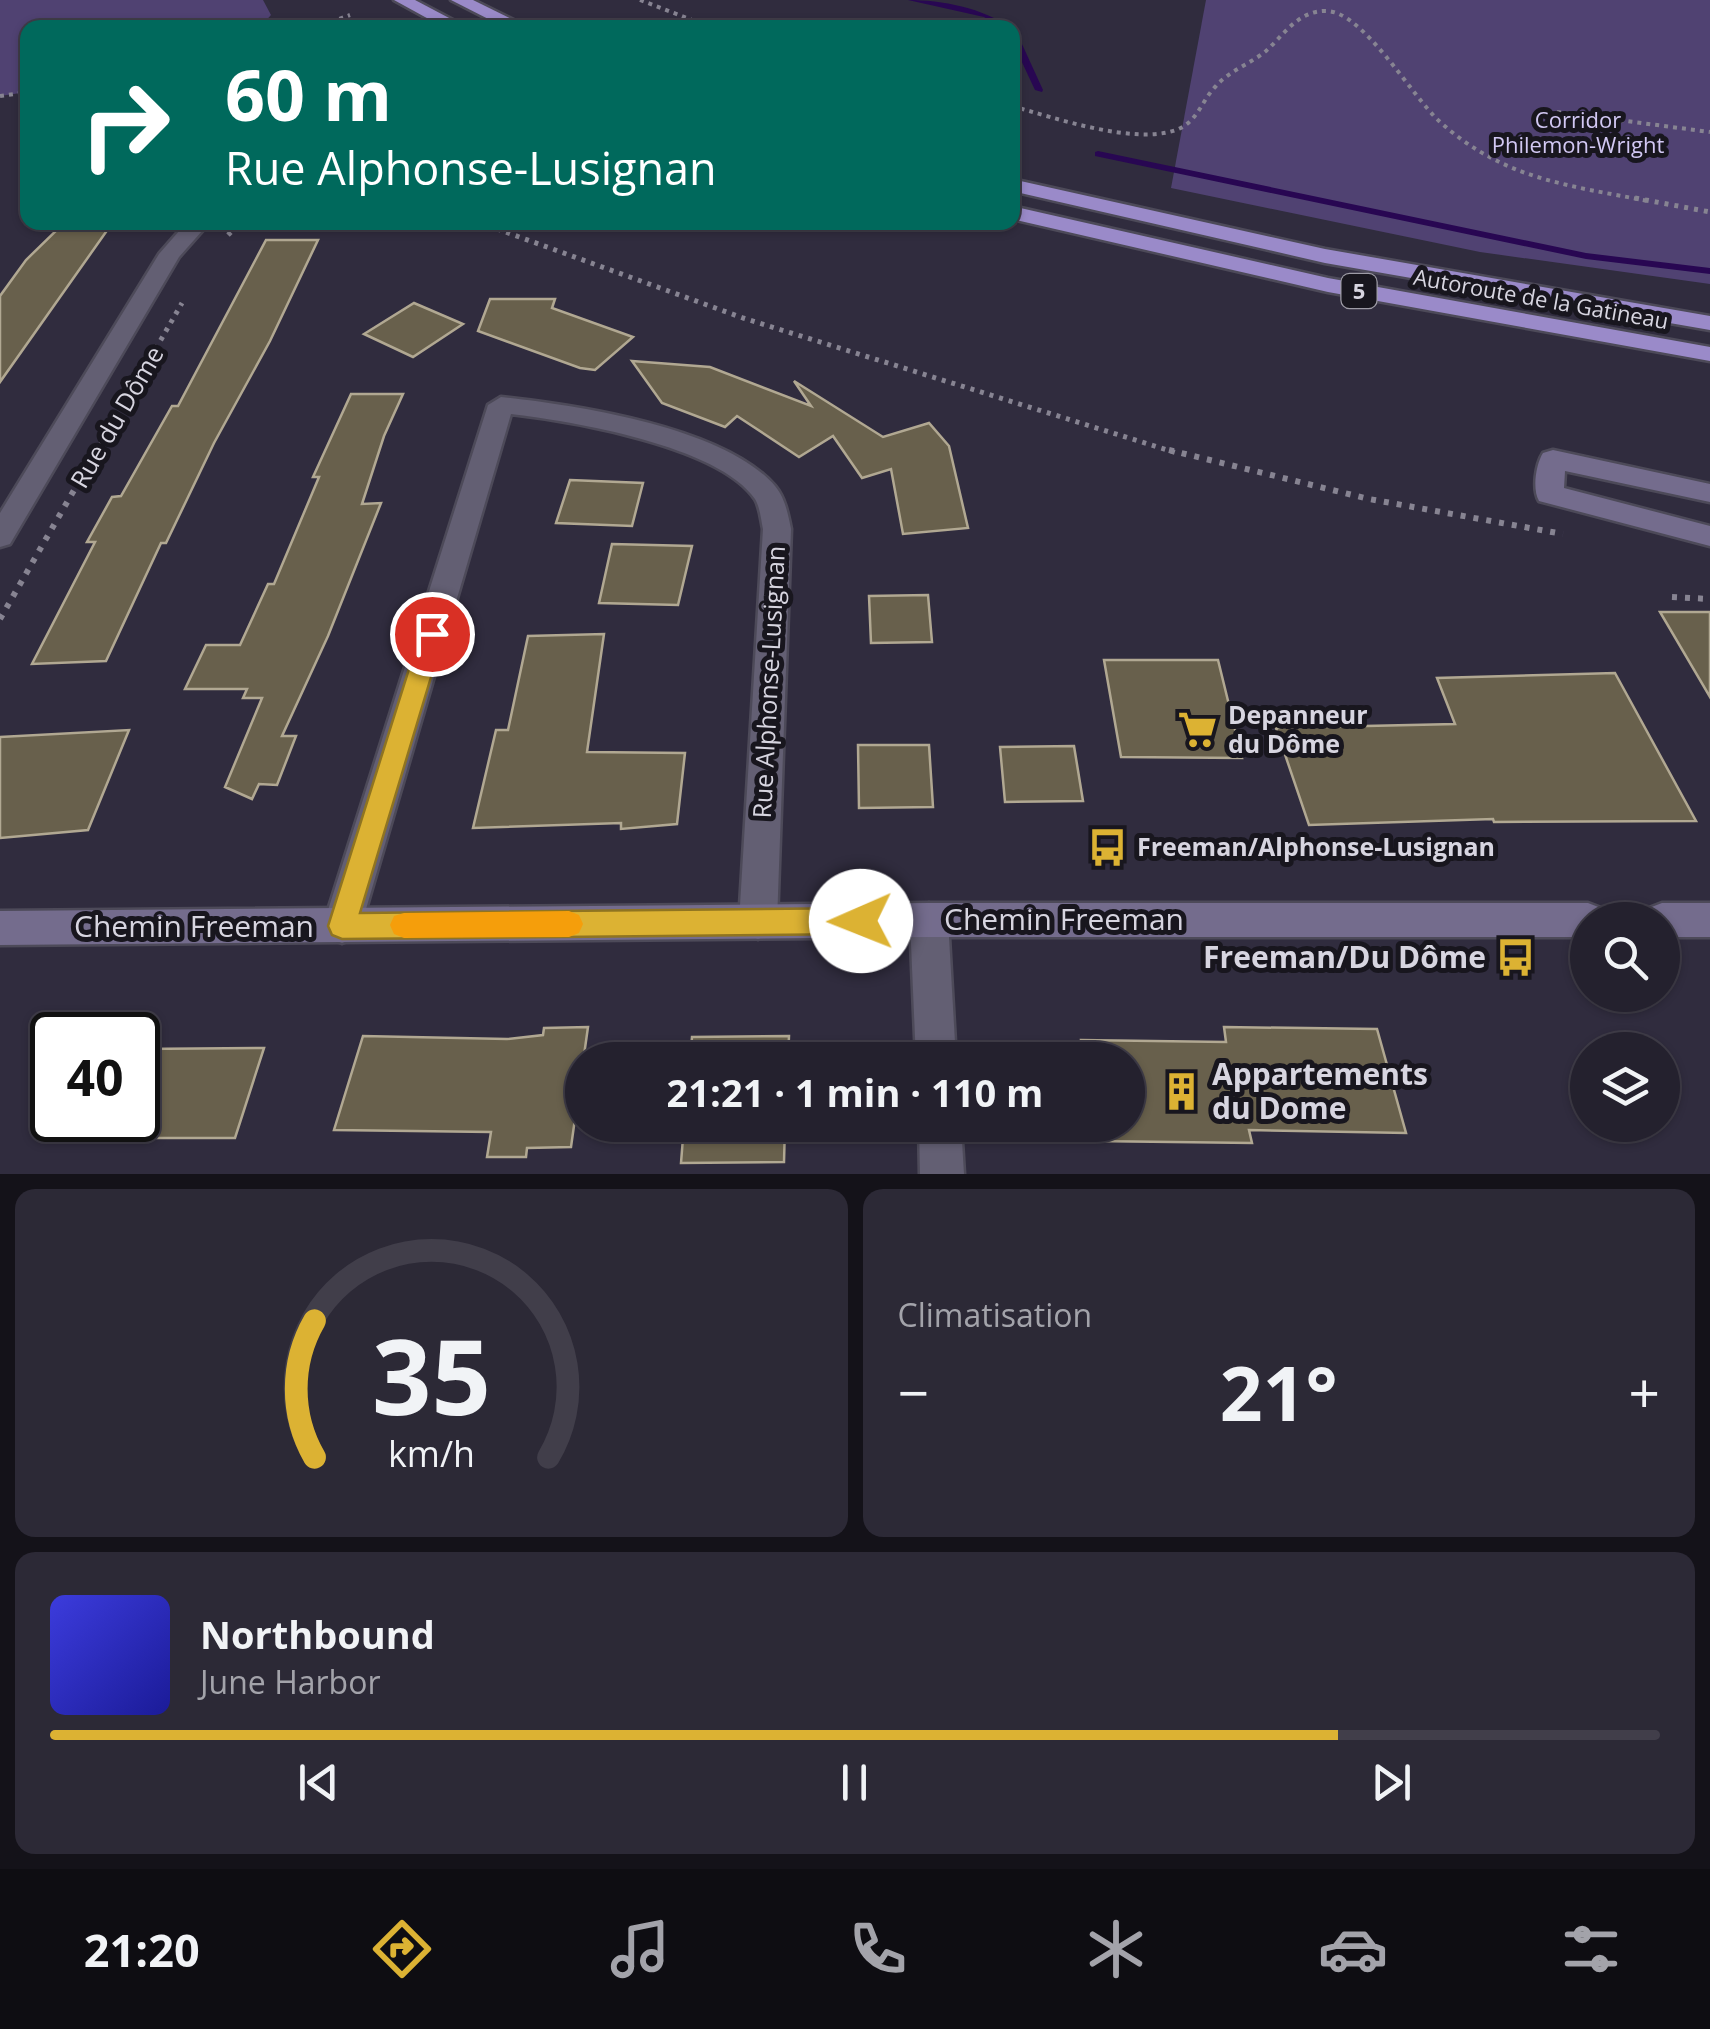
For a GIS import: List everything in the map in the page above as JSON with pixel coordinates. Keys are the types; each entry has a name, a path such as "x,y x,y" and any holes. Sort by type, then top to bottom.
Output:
{"highway":[{"path":"402,0 443,20"},
{"path":"459,0 504,20"},
{"name":"Autoroute de la Gatineau","path":"1020,187 1325,256 1710,323"},
{"name":"Autoroute de la Gatineau","path":"1020,214 1343,288 1710,354"}],"street":[{"name":"Rue du Dôme","path":"0,537 170,254 192,230"},
{"name":"Rue Alphonse-Lusignan","path":"342,926 502,405 597,416 713,456 744,473 768,495 777,528 758,922"},
{"path":"1710,492 1553,459 1549,494 1710,536"},
{"path":"929,920 935,1042"},
{"name":"Chemin Freeman","path":"0,928 929,920 1570,920"},
{"path":"1680,920 1710,920"},
{"path":"941,1142 942,1174"}],"path":[{"path":"640,0 692,20"},
{"path":"1020,108 1109,132 1173,131 1192,121 1216,85 1267,50 1283,32 1305,16 1328,11 1350,18 1438,119 1485,158 1554,182 1710,212"},
{"path":"338,20 350,16"},
{"path":"1557,112 1710,132"},
{"path":"223,240 234,230"},
{"path":"500,230 743,318 1178,453 1369,499 1578,537"},
{"name":"Rue du Dôme","path":"0,619 188,293"},
{"path":"1672,597 1710,599"}],"green space":[{"path":"0,0 263,0 271,15 266,20 20,20 20,93 0,96"},
{"name":"Corridor Philemon-Wright","path":"1206,0 1710,0 1710,284 1480,252 1171,188"}],"building":[{"path":"57,230 107,230 0,382 0,296 26,260"},
{"path":"266,240 318,240 166,543 161,543 106,661 32,664 95,542 87,542 112,497 121,496 172,406 178,406"},
{"path":"490,299 555,299 552,308 633,337 595,370 580,368 478,331"},
{"path":"414,303 463,324 413,357 364,334"},
{"path":"632,361 710,367 811,406 794,381 883,437 929,423 949,446 968,528 903,534 891,469 862,478 833,436 799,457 737,416 725,427 662,403"},
{"path":"351,394 403,394 384,436 362,504 381,503 328,636 282,736 296,736 277,785 259,784 252,799 225,787 262,698 243,698 247,689 185,689 206,645 240,645 268,584 274,584 319,477 313,477"},
{"path":"570,480 643,483 632,526 556,523"},
{"path":"612,544 692,546 678,605 599,603"},
{"path":"928,595 932,642 871,643 869,596"},
{"path":"1660,612 1710,612 1710,697"},
{"path":"604,634 587,752 685,753 677,824 621,829 621,823 473,828 496,730 508,730 528,636"},
{"path":"1104,660 1218,660 1242,758 1121,757"},
{"path":"1615,673 1696,821 1493,819 1309,825 1276,728 1455,724 1437,678"},
{"path":"129,730 88,830 0,838 0,737"},
{"path":"858,745 929,745 933,807 859,808"},
{"path":"1074,746 1083,801 1005,802 1000,747"},
{"path":"588,1027 586,1042 565,1042 565,1142 572,1142 571,1147 527,1148 526,1157 487,1157 491,1132 334,1130 363,1036 507,1039 543,1035 544,1028"},
{"path":"1224,1027 1377,1029 1406,1133 1249,1130 1252,1143 1145,1142 1145,1042 1081,1040 1226,1042"},
{"path":"789,1036 789,1042 692,1042 692,1037"},
{"path":"264,1048 235,1138 160,1138 160,1049"},
{"path":"683,1142 785,1142 784,1162 681,1163"}],"waterway":[{"path":"912,0 994,20"},
{"path":"1020,48 1039,90"},
{"path":"1098,154 1586,256 1710,271"}],"slow traffic":[{"path":"404,925 569,924"}],"place":[{"name":"Depanneur du Dôme","path":"1198,729"},
{"name":"Freeman/Alphonse-Lusignan","path":"1107,847"},
{"name":"Freeman/Du Dôme","path":"1516,958"},
{"name":"Appartements du Dome","path":"1182,1092"}],"route":[{"path":"432,634 342,926 861,921"}]}
